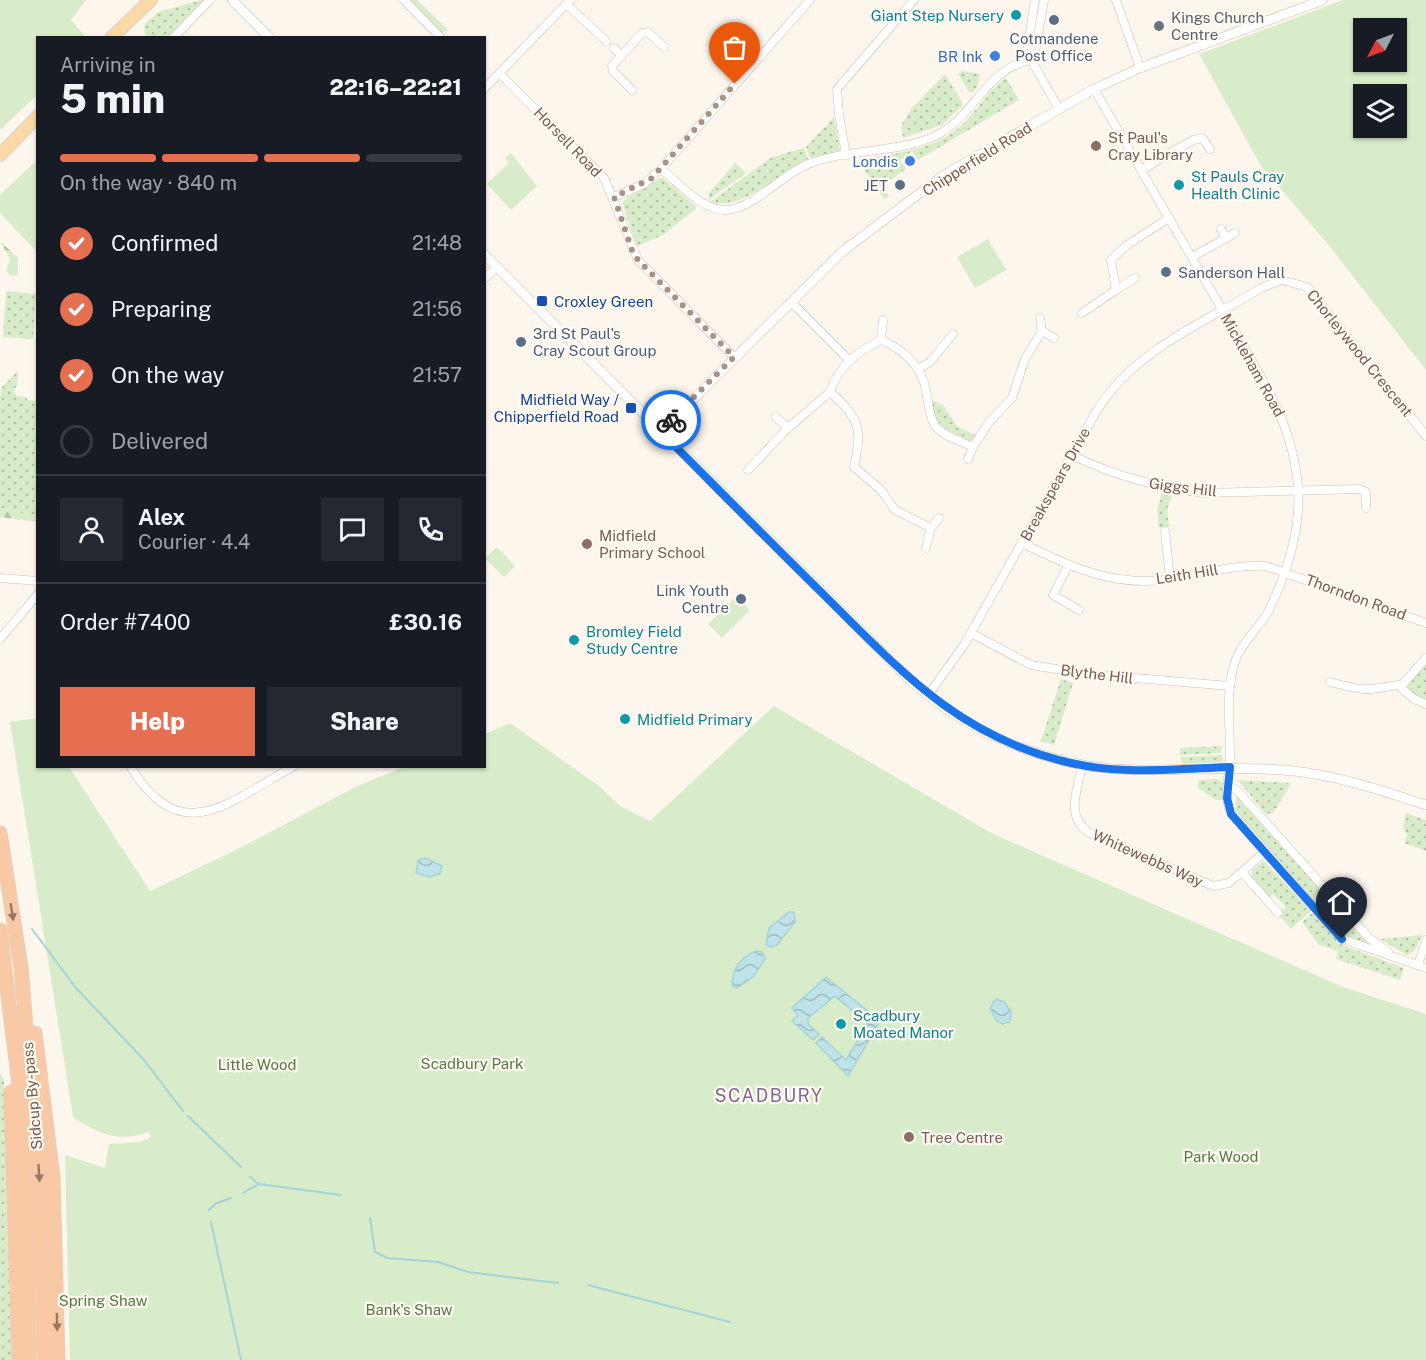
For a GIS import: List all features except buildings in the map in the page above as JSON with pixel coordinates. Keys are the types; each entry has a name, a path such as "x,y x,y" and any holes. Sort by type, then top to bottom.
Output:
{"highway":[{"name":"Sidcup By-pass","path":"0,833 21,968 39,1179 45,1360"},
{"name":"Sidcup By-pass","path":"0,930 22,1127 30,1360"},
{"path":"4,961 19,1360"},
{"path":"21,968 34,1020 49,1129 58,1360"}],"main road":[{"path":"113,36 152,0"},
{"path":"118,36 152,0"},
{"path":"0,144 36,108"},
{"path":"0,155 36,118"}],"street":[{"path":"175,36 210,0"},
{"path":"232,0 268,36"},
{"path":"404,0 439,36"},
{"path":"614,197 644,184 661,168 810,0"},
{"path":"846,155 837,89 915,0"},
{"path":"1035,0 1027,51 1059,109"},
{"path":"1031,60 1035,52 1044,0"},
{"path":"1116,0 1140,68"},
{"name":"Chipperfield Road","path":"660,431 843,251 944,175 1094,89 1140,68 1323,0"},
{"path":"486,85 500,74 568,2 606,40"},
{"path":"632,90 613,71 612,66 642,33 648,32 664,47"},
{"path":"614,48 622,56"},
{"path":"661,168 705,204 727,211 743,206 804,166 937,135 962,116 997,76 1020,62 1031,60"},
{"name":"Horsell Road","path":"500,74 596,169 614,197 632,250 638,260 734,357"},
{"name":"Mickleham Road","path":"1094,89 1223,311 1284,420 1291,440 1299,490 1298,522 1286,572 1267,613 1236,659 1230,686 1230,767 1227,804 1231,814 1342,939 1422,966"},
{"path":"1141,170 1194,140 1202,138 1210,149"},
{"path":"1116,290 1111,260 1127,245 1169,218"},
{"path":"1221,230 1226,238"},
{"path":"1192,257 1235,233"},
{"path":"486,256 783,554 928,695 952,713 996,738 1035,753 1082,765 1139,770 1230,767 1317,774 1426,805"},
{"path":"486,277 497,267"},
{"path":"1082,313 1135,278"},
{"name":"Chorleywood Crescent","path":"1223,311 1274,282 1288,280 1307,287 1426,436"},
{"path":"791,302 849,360"},
{"name":"Breakspears Drive","path":"928,695 951,666 971,633 1102,402 1128,371 1151,353 1223,311"},
{"path":"968,459 989,422 1012,398 1025,359 1042,331 1040,318"},
{"path":"881,340 883,320"},
{"path":"1042,331 1054,338"},
{"path":"918,369 930,362 953,334"},
{"path":"748,470 788,428 830,393 834,379 849,360 866,347 881,340 899,348 918,369 926,389 928,410 938,429 973,447"},
{"path":"830,393 848,408 861,436 854,467 881,490 895,510 931,528"},
{"path":"776,417 788,428"},
{"name":"Giggs Hill","path":"1071,455 1116,475 1164,488 1204,493 1359,489 1366,492 1366,508"},
{"path":"926,548 931,528 939,518"},
{"path":"1165,531 1170,579"},
{"name":"Leith Hill","path":"1022,543 1068,566 1122,580 1170,579 1241,564 1266,566 1286,572"},
{"path":"1068,566 1053,595 1079,610"},
{"name":"Thorndon Road","path":"1286,572 1426,623"},
{"path":"0,578 36,581"},
{"path":"0,639 36,596"},
{"name":"Blythe Hill","path":"971,633 1031,665 1088,674 1230,686"},
{"path":"1330,682 1364,691 1401,686 1426,658"},
{"path":"1401,686 1414,699 1426,704"},
{"name":"Whitewebbs Way","path":"1082,765 1074,813 1084,830 1209,885 1225,884 1264,852"},
{"path":"131,768 147,792 159,804 176,812 191,814 215,808 290,768"},
{"path":"1228,786 1237,790 1369,938 1396,958"},
{"path":"1242,872 1278,912"},
{"path":"1422,966 1426,940"}],"green space":[{"path":"0,0 86,0 71,20 85,36 36,36 36,96 0,130"},
{"path":"205,0 169,36 146,36 144,25 158,12"},
{"path":"408,0 417,0 448,30 441,33"},
{"path":"1343,0 1426,0 1426,370 1327,243 1261,166 1199,54"},
{"path":"962,71 980,74 978,85 973,92 969,92 958,74"},
{"path":"945,74 963,104 942,125 903,138 901,126 912,108"},
{"path":"1006,78 1019,100 918,160 912,151 900,160 906,169 882,186 889,196 884,199 858,160 913,150 951,134"},
{"path":"834,117 840,151 810,158 806,147"},
{"path":"804,148 808,159 761,189 736,201 710,202 772,157"},
{"path":"511,153 537,186 511,210 487,184 509,163 505,158"},
{"path":"36,161 36,251 0,213 0,195"},
{"path":"735,163 746,173 708,200 709,193"},
{"path":"663,178 697,208 663,235 637,246 622,203"},
{"path":"988,239 1006,270 975,288 957,257"},
{"path":"0,241 18,258 18,275 11,276 6,270 10,259"},
{"path":"6,291 36,294 33,339 3,337"},
{"path":"18,371 17,386 14,389 16,396 27,397 27,400 36,400 36,515 0,510 0,398 2,387"},
{"path":"929,399 943,405 957,426 975,435 972,440 967,441 942,426 934,415"},
{"path":"1162,494 1172,496 1167,509 1169,527 1159,528 1157,509"},
{"path":"0,510 36,515 36,522 0,517"},
{"path":"497,547 515,566 504,577 486,557"},
{"path":"736,597 750,610 722,638 708,624"},
{"path":"1426,665 1426,703 1413,694 1407,685"},
{"path":"1061,679 1073,683 1054,745 1041,741"},
{"name":"Scadbury Park","path":"774,706 993,834 1343,987 1426,1014 1426,1360 70,1360 65,1155 105,1168 109,1144 140,1142 151,1137 148,1132 128,1137 109,1135 73,1117 10,722 36,718 36,768 70,768 150,891 238,849 357,786 402,768 486,768 486,734 510,723 599,786 620,806 650,821"},
{"path":"1223,746 1220,753 1180,755 1180,748"},
{"path":"1222,755 1223,762 1182,764 1181,757"},
{"path":"1218,779 1223,783 1223,800 1216,800 1198,788 1199,780"},
{"path":"1238,780 1291,784 1273,813 1266,814"},
{"path":"1236,793 1377,948 1344,937 1236,812"},
{"path":"1406,813 1426,820 1426,851 1404,843 1407,835 1403,827"},
{"path":"1264,861 1311,911 1291,929 1278,914 1286,907 1273,894 1268,898 1252,879 1252,870"},
{"path":"1312,913 1342,945 1404,968 1400,980 1336,959 1338,951 1319,945 1302,922"},
{"path":"1422,935 1415,950 1407,955 1380,939"},
{"path":"0,1073 4,1081 12,1360 0,1360"}],"water":[{"path":"425,858 442,866 440,874 429,877 416,873 418,860"},
{"path":"789,912 794,912 795,922 777,945 771,947 766,945 769,928"},
{"path":"756,951 762,952 765,959 753,977 737,988 732,986 738,965"},
{"path":"826,977 880,1021 848,1076 816,1043 822,1037 846,1060 868,1024 835,996 808,1018 808,1024 819,1034 813,1040 792,1021 798,1015 792,1008"},
{"path":"996,999 1004,1002 1011,1011 1010,1022 1002,1024 996,1020 990,1008"}],"waterway":[{"path":"32,929 76,988 144,1060 183,1111"},
{"path":"188,1116 241,1167"},
{"path":"250,1177 259,1184 341,1195"},
{"path":"243,1193 259,1184"},
{"path":"209,1210 215,1204 231,1198"},
{"path":"370,1218 375,1252 387,1258 438,1262 468,1272 558,1283"},
{"path":"211,1222 241,1360"},
{"path":"588,1285 730,1322"}],"way so far":[{"path":"671,420 734,357 638,260 624,229 614,197 652,178 735,84"}],"place":[{"name":"Giant Step Nursery","path":"1016,15"},
{"name":"Cotmandene Post Office","path":"1054,20"},
{"name":"Kings Church Centre","path":"1159,26"},
{"name":"BR Ink","path":"995,56"},
{"name":"St Paul's Cray Library","path":"1096,146"},
{"name":"Londis","path":"910,161"},
{"name":"JET","path":"900,185"},
{"name":"St Pauls Cray Health Clinic","path":"1179,185"},
{"name":"Sanderson Hall","path":"1166,272"},
{"name":"Croxley Green","path":"542,301"},
{"name":"3rd St Paul's Cray Scout Group","path":"521,342"},
{"name":"Midfield Way / Chipperfield Road","path":"631,408"},
{"name":"Midfield Primary School","path":"587,544"},
{"name":"Link Youth Centre","path":"741,599"},
{"name":"Bromley Field Study Centre","path":"574,640"},
{"name":"Midfield Primary","path":"625,719"},
{"name":"Scadbury Moated Manor","path":"841,1024"},
{"name":"Tree Centre","path":"909,1137"}],"district":[{"name":"SCADBURY","path":"769,1095"}],"route":[{"path":"671,420 660,431 916,686 975,728 1013,745 1071,763 1139,770 1230,767 1227,804 1231,814 1342,939"}],"park label":[{"name":"Little Wood","path":"257,1064"},
{"name":"Park Wood","path":"1221,1156"},
{"name":"Spring Shaw","path":"103,1300"},
{"name":"Bank's Shaw","path":"409,1309"}]}
